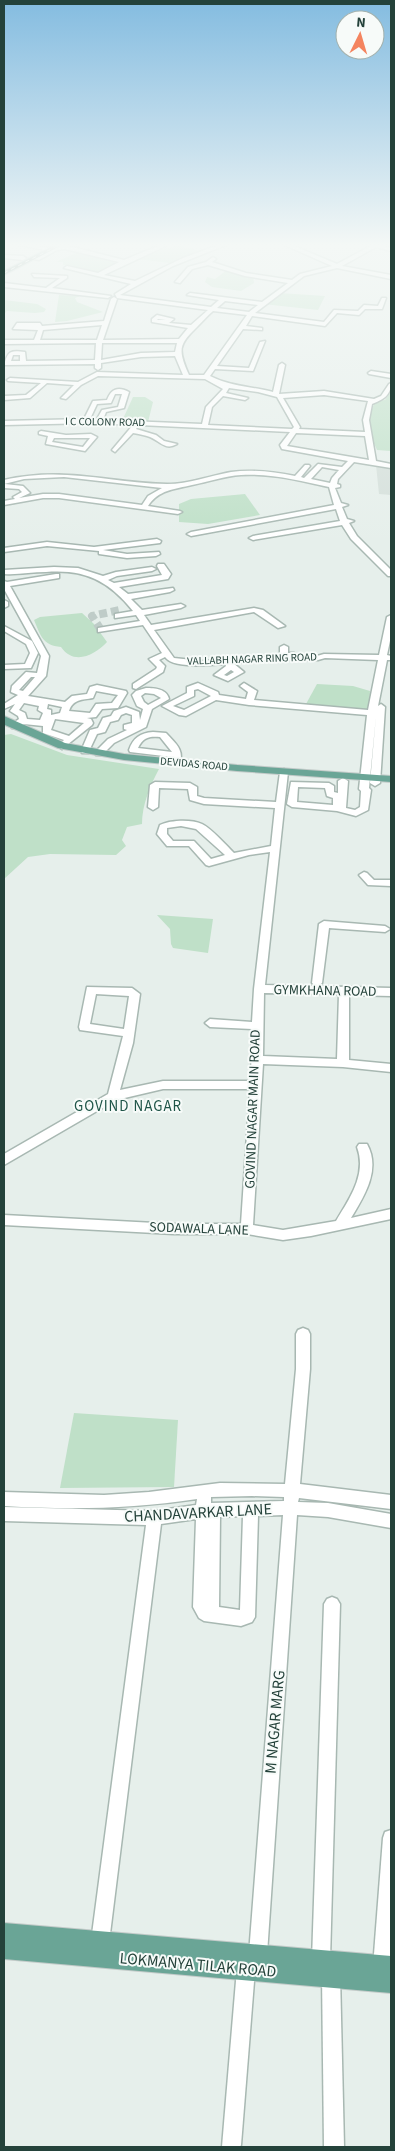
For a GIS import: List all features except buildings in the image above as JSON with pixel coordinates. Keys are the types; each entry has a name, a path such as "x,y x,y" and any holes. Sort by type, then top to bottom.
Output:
{"main road":[{"name":"DEVIDAS ROAD","path":"9,724 94,749 360,783 391,784"},
{"name":"DEVIDAS ROAD","path":"9,724 63,751 86,756 166,766 284,774 308,786 391,779"},
{"name":"LOKMANYA TILAK ROAD","path":"4,1934 100,1942 252,1962"},
{"name":"LOKMANYA TILAK ROAD","path":"4,1948 328,1966 388,1972"}],"street":[{"path":"97,374 99,362 98,343"},
{"path":"180,343 178,354 187,377"},
{"path":"208,378 212,367 230,343"},
{"path":"212,367 251,370 262,343"},
{"path":"23,364 23,353 21,352 11,353 5,364 23,364 99,362 141,355 178,354"},
{"path":"282,365 277,395 297,424 295,431 283,445 284,448 391,466"},
{"path":"371,373 391,376"},
{"path":"64,398 79,384 97,374 208,378 225,386 277,395 324,394 372,400 382,397 391,386"},
{"path":"10,380 79,384"},
{"path":"264,392 266,380"},
{"path":"4,398 28,397 46,381"},
{"path":"206,425 209,407 222,394 226,388 225,386"},
{"path":"87,419 95,402 109,402 115,390 126,392 121,408 104,411 100,419"},
{"path":"222,394 246,398"},
{"path":"372,400 369,403 366,420 373,464"},
{"name":"I C COLONY ROAD","path":"4,423 100,419 138,423 367,434"},
{"path":"42,421 41,434 94,437 84,448 48,443 52,436"},
{"path":"115,450 138,423"},
{"path":"131,430 154,436 162,443 174,444"},
{"path":"355,461 343,469 335,478 335,487 354,537 391,574"},
{"path":"335,487 355,461"},
{"path":"305,481 320,465 343,469"},
{"path":"293,480 307,466"},
{"path":"4,486 23,476 56,476 58,478 169,487 251,476 305,481 335,487"},
{"path":"293,480 335,487"},
{"path":"4,486 21,487 26,493 14,497"},
{"path":"144,507 150,497 169,487"},
{"path":"4,503 42,496 59,496 178,512"},
{"path":"191,534 342,505"},
{"path":"253,538 347,522"},
{"path":"347,522 391,570"},
{"path":"4,550 46,544 94,549 98,552 157,542"},
{"path":"114,550 144,558 156,554"},
{"path":"115,585 165,577 167,574 161,566"},
{"name":"VALLABH NAGAR RING ROAD","path":"6,572 54,569 72,570 103,579 115,585 138,611 171,660 190,663 229,664 286,651 294,655 329,661 346,658"},
{"path":"103,579 116,574 152,569"},
{"path":"6,572 7,584 32,637 38,656 37,668 15,688 16,692 21,697 43,704 42,710 48,712 41,724 9,724"},
{"path":"7,584 56,576"},
{"path":"126,597 170,590"},
{"path":"131,625 121,613 181,606"},
{"path":"101,630 254,610 281,626"},
{"path":"360,783 389,657 391,617"},
{"path":"4,628 30,644 34,654 28,666 4,666"},
{"path":"341,646 346,658 389,657"},
{"path":"136,686 162,668 152,659 166,654"},
{"path":"215,697 215,694 198,686 190,689 191,694 166,706 167,708 186,713 215,697 249,702 376,713"},
{"path":"244,686 253,691 249,702"},
{"path":"97,688 123,693 115,706 99,706 93,715 90,716 64,714 67,706 75,698 90,696 93,689 97,688"},
{"path":"9,724 23,716 14,711 21,697"},
{"path":"4,707 21,697 67,706"},
{"path":"94,749 143,725 148,708"},
{"path":"126,710 136,714 136,725 122,729 94,749 93,732 102,730 106,720 115,718 117,713 126,710"},
{"path":"49,737 46,731 48,722 52,717 60,716 88,721 89,723 66,742"},
{"path":"163,735 177,750 176,759 134,751 136,740 142,736 163,735"},
{"path":"117,744 134,746"},
{"name":"GOVIND NAGAR MAIN ROAD","path":"248,1229 258,1060 257,1027 260,986 274,848 284,774"},
{"path":"164,798 153,803 155,785 183,785 192,787 188,798 210,802 280,805"},
{"path":"293,786 308,786 329,786 330,794 338,796 336,809 317,804 292,804 293,786"},
{"path":"232,856 199,826 188,826 178,823 163,827 162,834 170,844 191,844 208,862 274,848"},
{"path":"364,875 371,883 391,883"},
{"path":"317,983 324,924 385,929"},
{"name":"GYMKHANA ROAD","path":"260,986 317,983 391,985"},
{"name":"GYMKHANA ROAD","path":"260,986 391,992"},
{"path":"113,1096 128,1033 134,993 91,990 84,1028 128,1033"},
{"path":"343,1063 344,991"},
{"path":"210,1023 247,1024 257,1027"},
{"path":"258,1060 343,1063 391,1068"},
{"path":"4,1160 113,1096 163,1085 256,1085"},
{"path":"340,1225 354,1203 366,1174 365,1152 362,1147"},
{"name":"SODAWALA LANE","path":"4,1220 174,1229 248,1229 282,1235 391,1214"},
{"name":"M NAGAR MARG","path":"231,2145 252,1962 292,1508 303,1368 303,1334"},
{"name":"CHANDAVARKAR LANE","path":"4,1499 105,1502 161,1498 230,1489 292,1490 391,1502"},
{"path":"204,1491 209,1511 201,1607 204,1613 240,1618 247,1616 251,1508"},
{"name":"CHANDAVARKAR LANE","path":"4,1514 154,1518 209,1511 292,1508 328,1510 391,1522"},
{"path":"100,1942 154,1518"},
{"path":"332,1604 328,1966 334,2147"},
{"path":"388,1972 391,1838"}],"shaded area":[{"path":"376,465 391,467 391,495 379,494"}],"green space":[{"path":"391,392 391,451 377,450 366,426 375,401 385,400"},
{"path":"133,397 145,397 153,402 148,422 122,421"},
{"path":"245,494 260,515 208,524 179,522 179,504 191,499"},
{"path":"82,613 94,624 107,642 97,651 78,657 66,653 61,647 46,642 34,620 40,617"},
{"path":"317,684 353,686 370,691 369,711 306,704"},
{"path":"11,734 67,755 159,769 147,796 142,824 127,827 122,840 126,846 116,855 50,854 28,857 4,879 4,735"},
{"path":"157,915 213,919 208,953 173,948 170,929"},
{"path":"74,1413 178,1420 174,1487 60,1488"}],"tunnel":[{"path":"101,630 92,616 120,610"}],"district":[{"name":"GOVIND NAGAR","path":"128,1106"}]}
